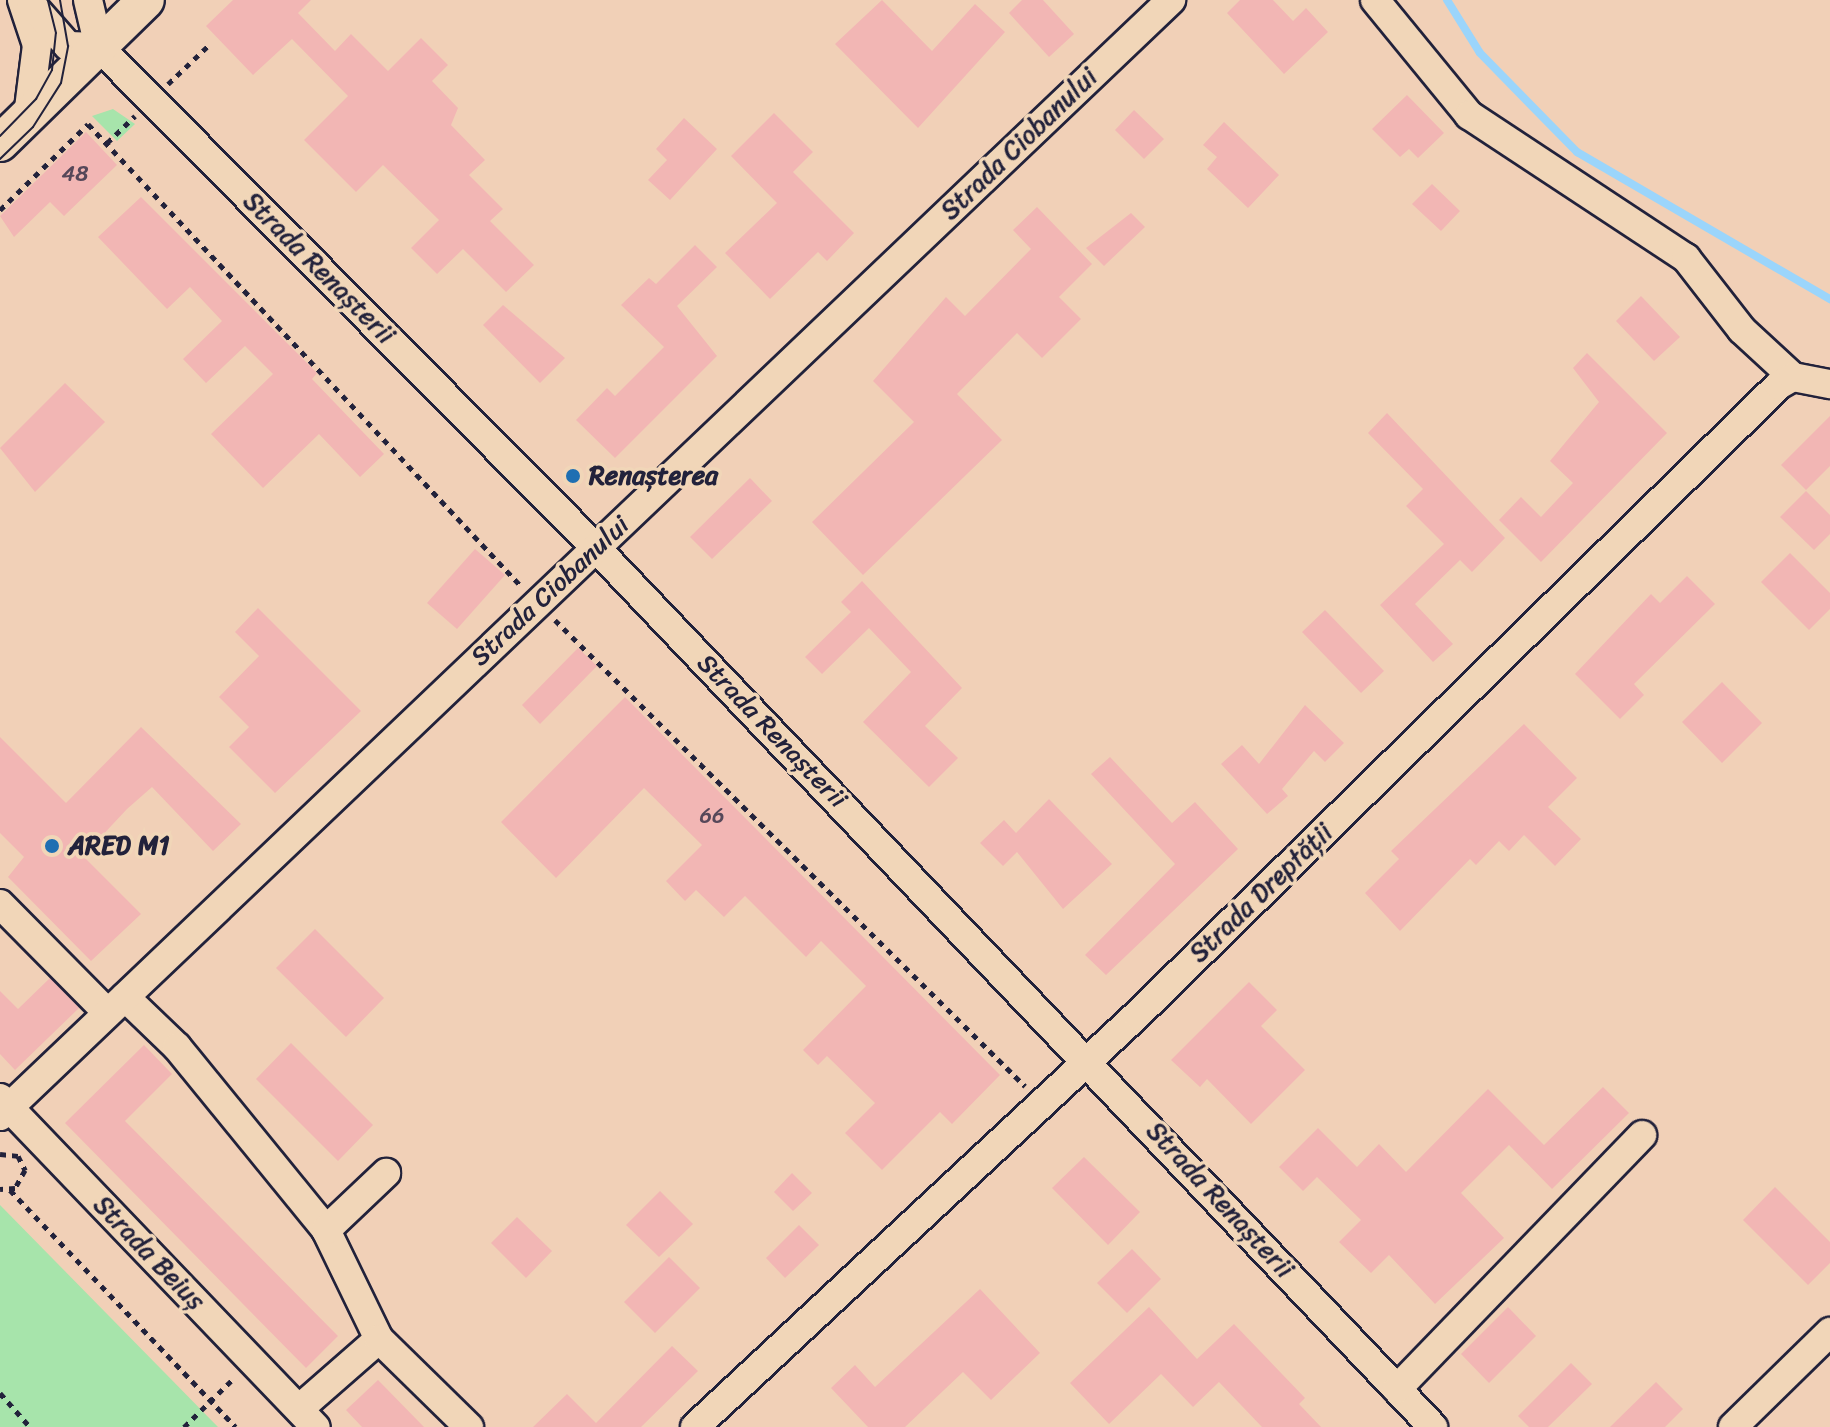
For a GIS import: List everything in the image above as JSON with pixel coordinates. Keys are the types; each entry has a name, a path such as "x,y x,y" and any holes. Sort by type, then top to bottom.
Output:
{"main road":[{"path":"0,143 146,0"}],"street":[{"path":"24,0 68,46 99,47 88,0"},
{"path":"24,0 37,45 28,116"},
{"name":"Strada Ciobanului","path":"3,1107 116,1005 1171,0"},
{"path":"1375,0 1469,115 1686,258 1742,330 1793,377 1830,384"},
{"name":"Strada Renașterii","path":"99,47 596,548 1088,1060 1433,1427"},
{"name":"Strada Dreptății","path":"695,1427 1088,1060 1793,377"},
{"path":"0,904 116,1005 177,1047 326,1230 379,1339 469,1427"},
{"name":"Strada Beiuș","path":"3,1107 307,1418 379,1339"},
{"path":"1397,1389 1642,1135"},
{"path":"326,1230 386,1173"},
{"path":"1733,1427 1830,1332"}],"path":[{"path":"0,210 59,152"},
{"path":"0,1154 24,1165 23,1181 10,1190 0,1189"},
{"path":"10,1190 236,1427"},
{"path":"184,1427 252,1361"},
{"path":"0,1393 30,1427"}],"green space":[{"path":"113,109 135,124 117,141 92,116"},
{"path":"0,1205 218,1427 0,1427"}],"building":[{"path":"233,0 311,0 298,13 335,51 351,34 388,71 421,38 448,65 432,81 458,108 451,125 485,160 469,175 503,209 490,221 534,265 506,292 463,249 437,274 411,248 439,220 383,165 356,192 304,140 348,96 292,39 253,75 206,26"},
{"path":"882,0 932,51 975,4 1005,32 918,128 835,44"},
{"path":"1022,0 1043,0 1074,34 1049,57 1009,13"},
{"path":"1240,0 1273,0 1293,21 1306,8 1328,32 1284,74 1227,13"},
{"path":"1407,95 1444,133 1418,158 1409,149 1400,157 1372,129"},
{"path":"1134,110 1164,139 1144,159 1115,130"},
{"path":"774,113 813,152 793,172 854,233 827,261 818,252 770,299 725,253 777,203 731,156"},
{"path":"684,118 717,149 670,200 648,180 667,160 656,149"},
{"path":"1224,122 1279,175 1248,208 1207,169 1217,157 1203,145"},
{"path":"86,132 117,165 64,216 50,202 14,237 0,216"},
{"path":"1432,184 1460,211 1441,231 1412,204"},
{"path":"141,197 317,373 312,379 384,454 360,477 319,434 263,488 211,434 273,374 245,346 206,383 183,359 222,321 190,287 167,309 98,237"},
{"path":"1037,207 1092,264 1059,297 1081,319 1042,358 1017,333 957,394 1002,440 863,575 812,522 914,422 873,381 946,297 965,316 1031,249 1013,230"},
{"path":"1131,213 1145,227 1104,266 1086,248"},
{"path":"695,245 717,267 677,306 717,356 615,458 576,420 607,388 615,396 664,347 621,305 649,278 656,284"},
{"path":"1641,296 1680,337 1654,361 1616,321"},
{"path":"503,305 565,358 540,383 483,325"},
{"path":"1587,353 1667,433 1541,562 1499,520 1521,497 1541,517 1573,483 1550,461 1599,402 1573,368"},
{"path":"65,383 105,422 35,492 0,448"},
{"path":"1387,413 1505,538 1472,572 1460,560 1415,604 1453,644 1433,662 1380,605 1444,544 1406,506 1423,489 1368,433"},
{"path":"1830,416 1830,466 1806,490 1781,465"},
{"path":"750,478 772,501 712,559 690,537"},
{"path":"1806,491 1830,515 1830,534 1814,550 1780,517"},
{"path":"475,549 505,575 457,629 427,603"},
{"path":"1790,553 1830,593 1830,609 1809,630 1761,582"},
{"path":"1687,576 1715,604 1634,684 1644,695 1620,719 1575,674 1651,594 1660,603"},
{"path":"862,581 962,688 925,726 958,758 929,787 863,722 911,672 869,628 822,674 805,657 851,612 841,602"},
{"path":"258,608 361,711 275,793 229,747 249,727 219,697 259,656 235,632"},
{"path":"1325,610 1384,671 1361,693 1302,632"},
{"path":"578,648 597,666 540,724 522,705"},
{"path":"1722,682 1762,723 1722,763 1682,722"},
{"path":"625,697 1000,1075 952,1124 940,1112 882,1170 845,1133 875,1103 827,1056 818,1065 803,1050 866,986 821,941 806,957 745,896 724,917 696,890 685,901 666,881 702,845 644,788 556,878 501,822"},
{"path":"1305,705 1344,743 1325,762 1314,751 1282,789 1288,796 1267,814 1221,764 1242,745 1259,764"},
{"path":"1524,724 1577,778 1548,807 1581,839 1555,866 1524,835 1509,851 1499,841 1476,865 1470,859 1400,931 1365,893 1399,859 1391,851"},
{"name":"ARED M1","path":"141,727 241,824 213,851 152,787 127,809 83,856 141,914 91,961 8,877 24,857 0,833 0,737 66,803"},
{"path":"1110,757 1172,823 1195,802 1238,849 1106,975 1085,955 1175,864 1091,774"},
{"path":"1049,799 1112,864 1063,909 1017,852 1003,866 980,843 1004,820 1016,833"},
{"path":"315,929 384,998 346,1037 276,968"},
{"path":"50,978 79,1008 15,1070 0,1054 0,991 18,1009"},
{"path":"1249,982 1277,1010 1261,1026 1305,1070 1251,1124 1207,1079 1200,1087 1171,1060"},
{"path":"291,1043 373,1125 338,1161 256,1079"},
{"path":"144,1045 172,1074 125,1121 338,1336 306,1368 65,1123"},
{"path":"1603,1087 1629,1113 1552,1189 1509,1145 1461,1193 1504,1238 1435,1304 1389,1255 1371,1273 1339,1242 1361,1220 1317,1177 1303,1191 1279,1167 1318,1128 1357,1167 1379,1144 1406,1172 1488,1089 1544,1145"},
{"path":"1084,1157 1140,1212 1108,1245 1052,1188"},
{"path":"792,1173 812,1193 793,1211 774,1192"},
{"path":"1775,1187 1830,1242 1830,1263 1808,1285 1743,1220"},
{"path":"660,1191 693,1224 659,1257 626,1225"},
{"path":"517,1217 552,1251 526,1278 491,1243"},
{"path":"799,1225 819,1245 785,1278 766,1258"},
{"path":"1132,1249 1161,1279 1127,1313 1097,1283"},
{"path":"669,1257 700,1288 655,1333 624,1302"},
{"path":"980,1289 1040,1353 991,1400 963,1372 905,1427 868,1427 831,1388 855,1365 875,1387"},
{"path":"1149,1307 1197,1359 1234,1324 1305,1398 1299,1404 1321,1427 1262,1427 1219,1382 1193,1407 1161,1374 1109,1424 1070,1383"},
{"path":"1508,1307 1536,1336 1489,1383 1461,1354"},
{"path":"672,1346 698,1371 641,1427 533,1427 567,1394 596,1423"},
{"path":"1571,1363 1592,1384 1548,1427 1529,1427 1518,1416"},
{"path":"378,1380 424,1427 362,1427 346,1410"},
{"path":"1656,1382 1683,1409 1665,1427 1610,1427"}],"waterway":[{"path":"1447,0 1480,53 1577,152 1830,299"}],"tram line":[{"path":"0,136 36,99 52,70 56,33 48,0"},
{"path":"0,159 33,127 61,83 68,46 60,0"}],"place":[{"name":"Renașterea","path":"573,476"},
{"name":"ARED M1","path":"52,846"}]}
